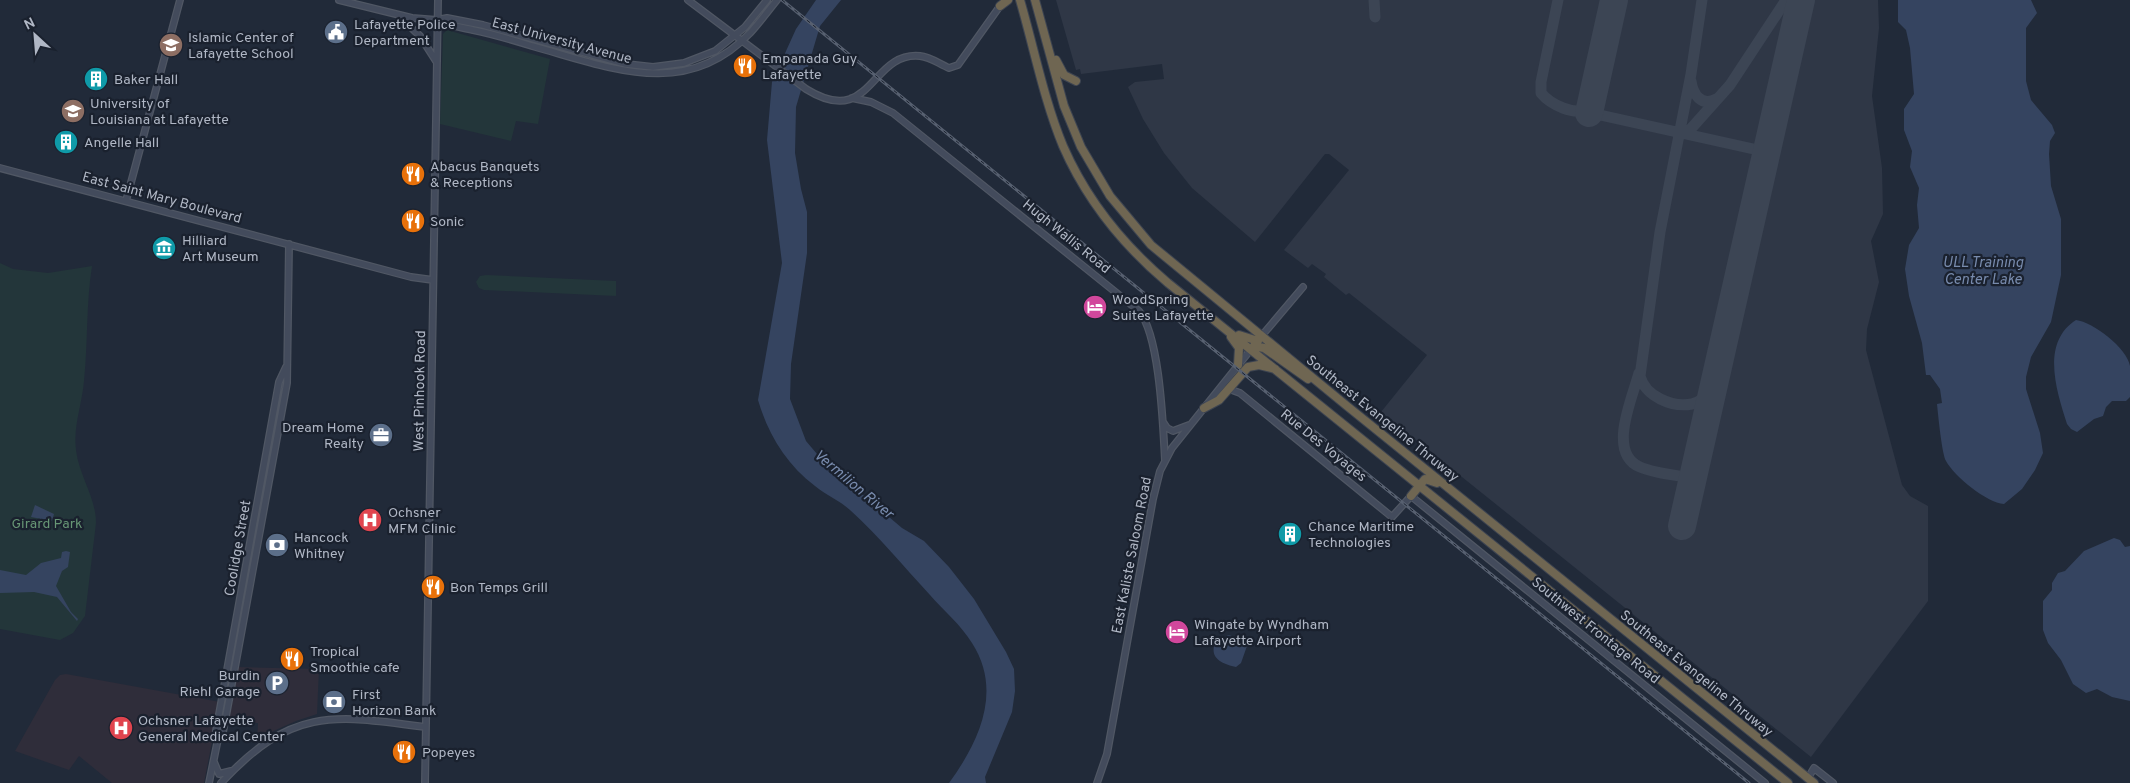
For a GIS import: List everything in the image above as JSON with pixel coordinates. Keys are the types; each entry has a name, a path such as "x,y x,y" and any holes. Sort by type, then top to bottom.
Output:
{"highway":[{"path":"1015,0 1021,3 1063,145 1099,211 1137,256 1210,316 1228,330 1264,348 1333,395"},
{"name":"Southeast Evangeline Thruway","path":"1035,0 1058,85 1081,147 1119,208 1141,234 1256,343 1333,395 1809,781"},
{"path":"1041,71 1048,86 1076,81 1068,79 1062,74 1045,37"},
{"path":"1041,71 1050,76 1054,70"},
{"path":"1210,316 1234,339 1239,348 1238,365"},
{"path":"1256,343 1277,369 1788,783"},
{"path":"1204,408 1219,400 1248,367 1253,365 1277,369"},
{"path":"1411,496 1419,485 1428,478 1446,486"},
{"path":"1411,496 1418,493 1433,496"},
{"path":"1772,770 1792,783"}],"main road":[{"path":"126,201 180,0"},
{"name":"East University Avenue","path":"339,0 398,15 437,20 447,18 626,64 643,66 665,66 691,61 714,51 736,36 767,0"},
{"name":"West Pinhook Road","path":"425,783 438,0"},
{"name":"Hugh Wallis Road","path":"688,0 806,89 827,99 839,101 852,98 873,102 894,112 1139,311 1151,335 1163,421 1165,461"},
{"name":"East University Avenue","path":"437,20 446,25 627,72 643,74 668,73 690,69 722,54 741,40 776,0"},
{"path":"852,98 868,88 889,66 907,57 928,58 949,68 958,65 1004,2"},
{"path":"398,15 425,42 436,61"},
{"path":"524,44 526,37"},
{"path":"643,66 643,74"},
{"path":"868,88 868,96 873,102"},
{"name":"East Saint Mary Boulevard","path":"0,168 411,277 433,280"},
{"name":"Coolidge Street","path":"209,783 219,734 216,731 278,390 286,367 288,244"},
{"name":"East Kaliste Saloom Road","path":"1097,783 1107,754 1153,499 1165,461 1191,424 1303,287"},
{"path":"1235,382 1240,393"},
{"path":"1229,389 1240,393"},
{"name":"Rue Des Voyages","path":"1240,393 1392,517 1411,496"},
{"path":"1163,421 1167,428 1173,430 1191,424"},
{"name":"Southwest Frontage Road","path":"1411,496 1765,783"},
{"path":"222,783 233,771 270,740 290,730 318,721 357,718 425,727"},
{"path":"214,760 219,774 233,771"},
{"path":"1809,781 1814,768 1833,783"}],"shaded area":[{"path":"1056,0 1878,0 1879,28 1872,96 1882,168 1883,214 1871,241 1879,282 1867,329 1866,350 1902,485 1910,496 1928,506 1928,601 1811,757 1381,412 1427,355 1349,293 1346,295 1324,277 1326,274 1312,264 1308,268 1284,250 1349,170 1329,154 1325,154 1255,242 1192,188 1164,153 1143,119 1128,87 1135,82 1164,79 1162,64 1081,74 1080,69 1076,70"},
{"name":"Ochsner Lafayette General Medical Center","path":"238,667 319,669 317,714 269,733 257,742 258,723 216,721 204,783 112,783 79,756 69,770 15,751 55,680 60,675 66,674 231,704"}],"green space":[{"path":"447,30 550,59 538,124 516,121 511,141 440,124 443,34"},
{"name":"Girard Park","path":"0,263 13,269 48,273 92,266 84,381 75,441 80,469 93,504 96,523 85,616 73,633 60,640 0,629"},
{"path":"480,276 616,281 616,296 484,290 479,288 476,282"}],"water":[{"path":"816,0 841,0 820,26 796,107 795,153 807,212 807,253 791,364 790,399 806,441 823,461 902,528 924,541 949,567 974,599 1006,652 1014,669 1015,691 1012,712 985,777 986,783 949,783 970,751 978,733 986,698 986,679 981,661 968,636 861,520 846,506 815,486 795,468 779,448 767,425 758,400 782,263 767,140 772,82 796,29"},
{"name":"ULL Training Center Lake","path":"1898,0 2031,0 2037,13 2026,28 2026,81 2031,100 2052,125 2055,133 2050,141 2049,154 2051,186 2061,219 2061,275 2051,322 2031,357 2026,377 2026,389 2040,433 2043,453 2035,470 2022,489 2004,504 1980,494 1963,481 1946,461 1937,404 1942,403 1940,389 1930,375 1926,375 1922,343 1909,296 1905,269 1909,245 1919,228 1917,205 1919,188 1910,167 1912,151 1904,130 1904,109 1914,94 1910,48 1906,30 1898,22"},
{"path":"2076,320 2091,326 2108,337 2123,352 2130,366 2130,397 2126,401 2112,401 2106,407 2103,416 2094,419 2077,432 2067,424 2059,397 2054,369 2058,341 2065,330"},
{"path":"35,505 54,514 52,521 31,517"},
{"path":"2114,538 2120,540 2125,547 2130,546 2130,701 2112,697 2097,689 2086,693 2073,684 2061,660 2048,643 2043,630 2043,601 2052,590 2052,583 2058,573 2065,571 2084,551"},
{"path":"62,552 70,552 68,567 62,571 56,586 71,612 78,619 77,621 57,597 34,592 0,593 0,570 26,575 41,563 61,558"},
{"path":"1228,635 1236,637 1247,646 1241,663 1236,667 1218,660 1214,653 1215,643"}],"taxiway":[{"path":"1374,0 1375,17"},
{"path":"1558,0 1541,82 1541,93 1550,101 1563,108 1576,111 1588,108"},
{"path":"1702,0 1691,74 1660,232 1640,376 1647,389 1653,395 1676,404 1696,403 1713,387"},
{"path":"1680,134 1688,132 1730,85 1786,0"},
{"path":"1691,81 1699,98 1706,101 1716,99"},
{"path":"1582,111 1767,152"},
{"path":"1639,373 1624,424 1623,438 1625,450 1630,460 1640,467 1659,473 1693,478"}],"runway":[{"path":"1589,113 1614,0"},
{"path":"1682,526 1801,0"}],"railway":[{"path":"782,0 1749,783"}],"place":[{"name":"Lafayette Police Department","path":"336,32"},
{"name":"Islamic Center of Lafayette School","path":"171,45"},
{"name":"Empanada Guy Lafayette","path":"745,66"},
{"name":"Baker Hall","path":"96,79"},
{"name":"University of Louisiana at Lafayette","path":"73,111"},
{"name":"Angelle Hall","path":"66,142"},
{"name":"Abacus Banquets & Receptions","path":"413,174"},
{"name":"Sonic","path":"413,221"},
{"name":"Hilliard Art Museum","path":"164,248"},
{"name":"WoodSpring Suites Lafayette","path":"1095,307"},
{"name":"Dream Home Realty","path":"381,435"},
{"name":"Ochsner MFM Clinic","path":"370,520"},
{"name":"Chance Maritime Technologies","path":"1290,534"},
{"name":"Hancock Whitney","path":"277,545"},
{"name":"Bon Temps Grill","path":"433,587"},
{"name":"Wingate by Wyndham Lafayette Airport","path":"1177,632"},
{"name":"Tropical Smoothie cafe","path":"292,659"},
{"name":"Burdin Riehl Garage","path":"277,683"},
{"name":"First Horizon Bank","path":"334,702"},
{"name":"Ochsner Lafayette General Medical Center","path":"121,728"},
{"name":"Popeyes","path":"404,752"}],"water label":[{"name":"Vermilion River","path":"854,484"}]}
